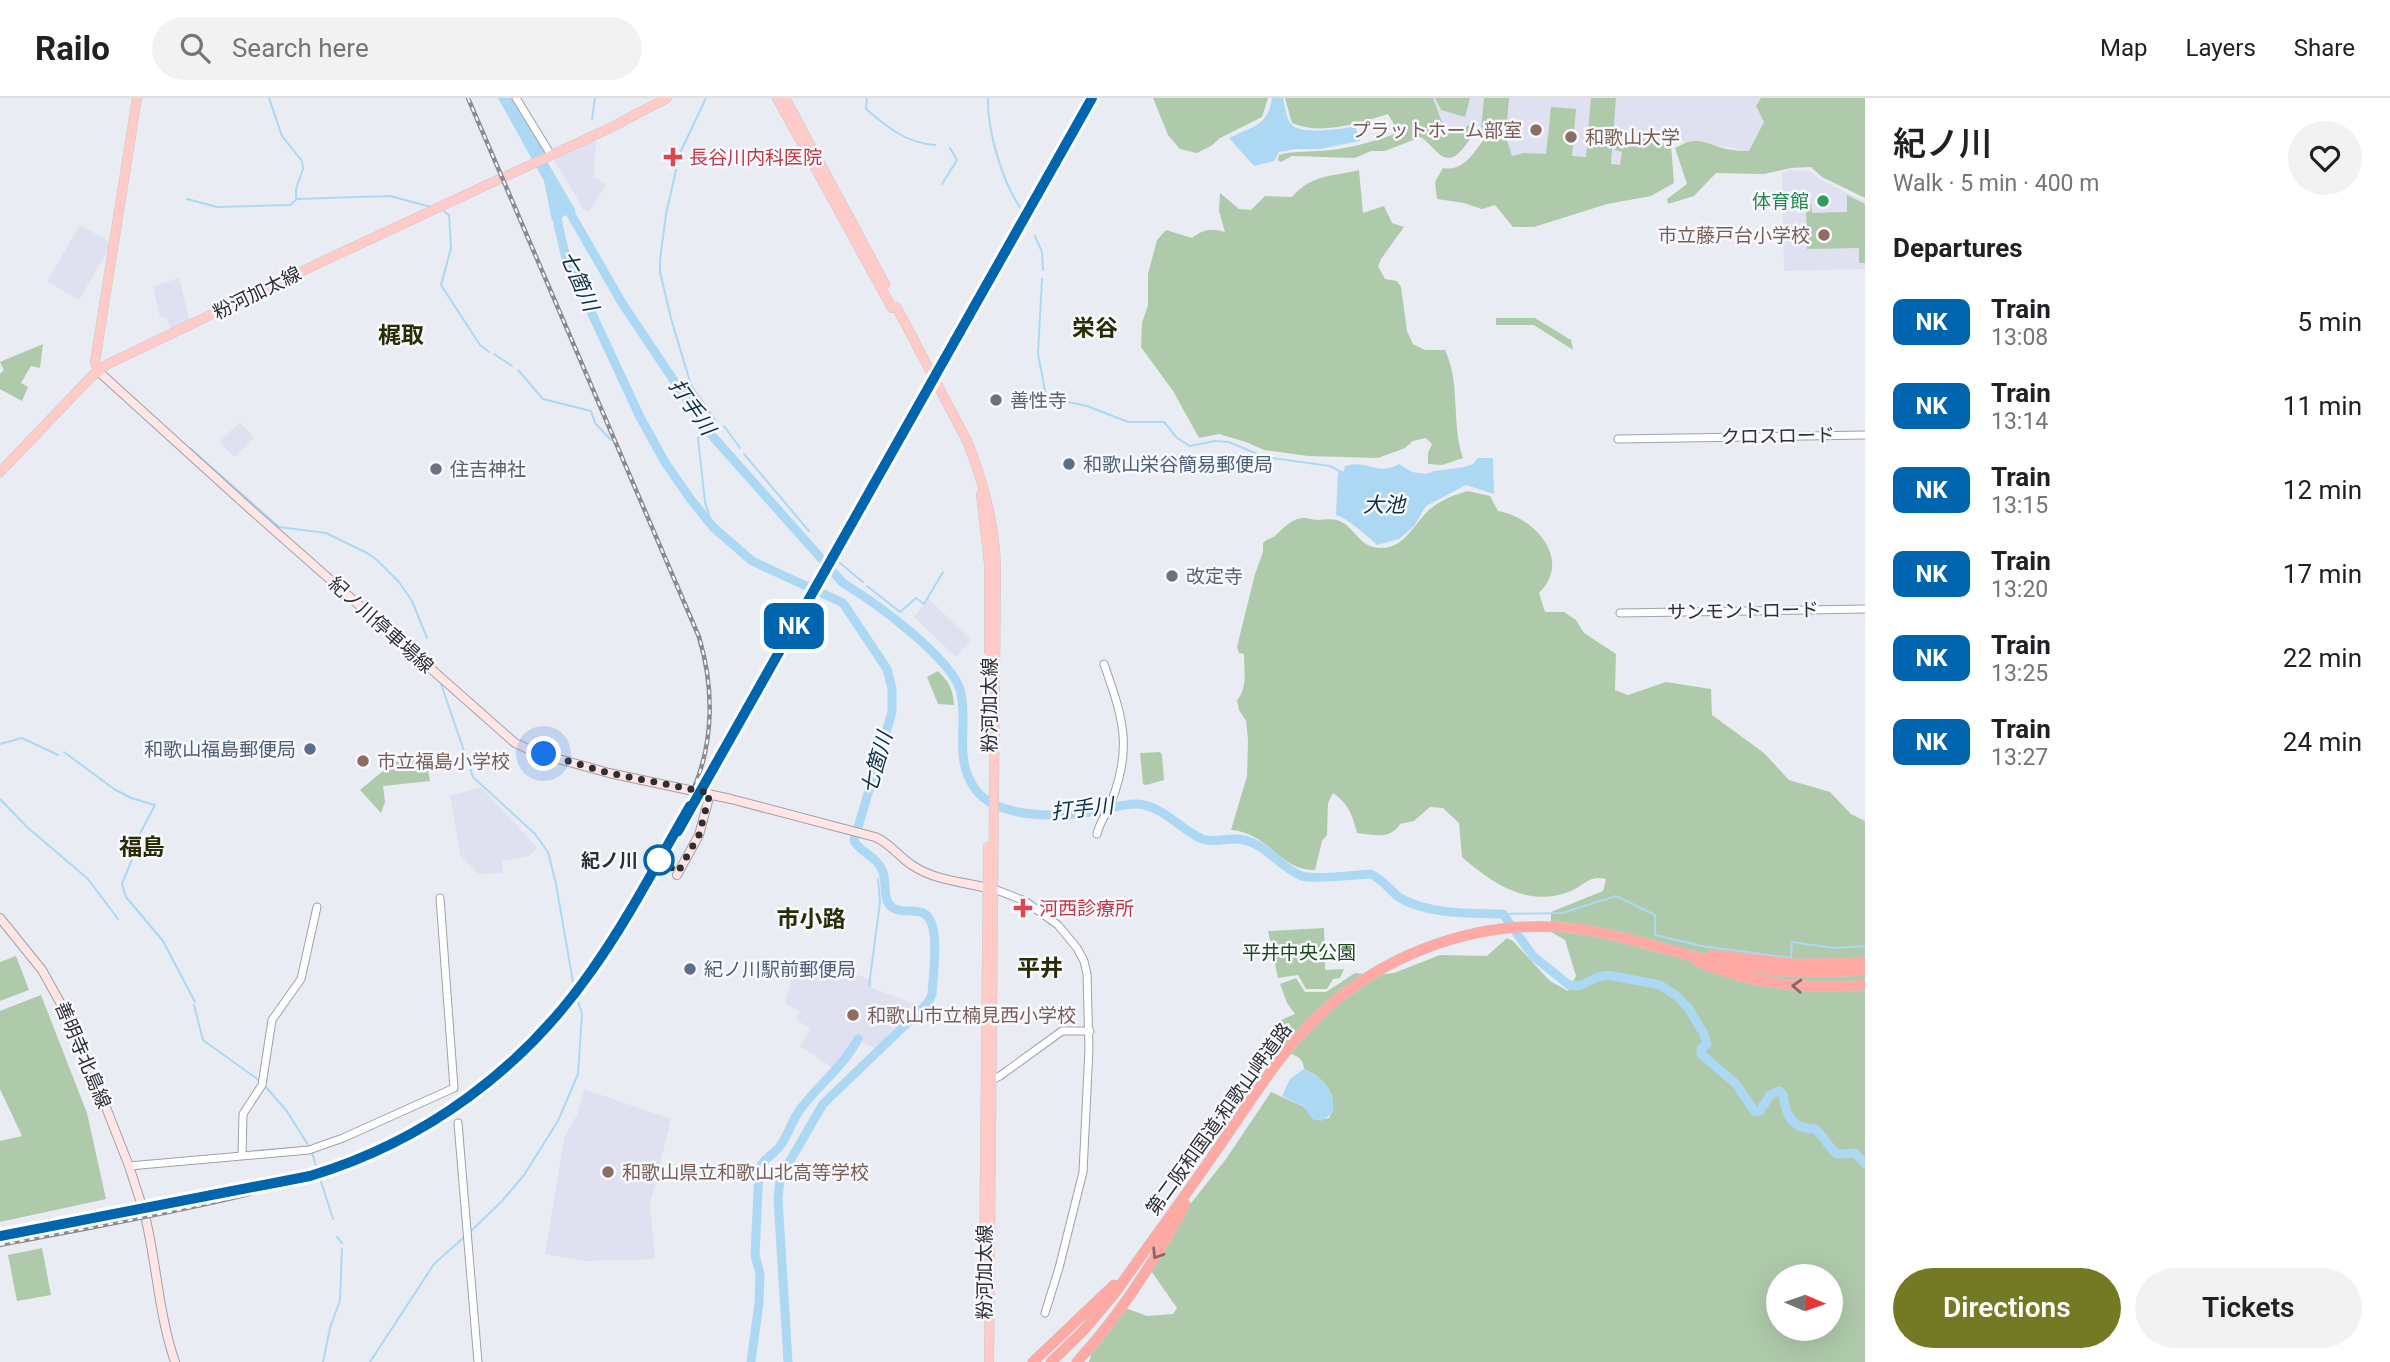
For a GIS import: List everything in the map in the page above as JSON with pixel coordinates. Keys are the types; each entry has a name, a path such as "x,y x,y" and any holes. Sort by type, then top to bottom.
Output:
{"highway":[{"name":"第二阪和国道;和歌山岬道路","path":"1051,1362 1098,1314 1202,1172 1276,1064 1305,1030 1340,997 1382,968 1414,952 1460,937 1497,930 1555,927 1580,929 1759,969 1805,973 1865,970"},
{"path":"1622,938 1711,955 1771,962 1814,965 1865,963"},
{"path":"1655,947 1727,973 1768,984 1811,987 1865,985"},
{"path":"1077,1362 1107,1330 1137,1286 1168,1237 1202,1172"},
{"path":"1032,1362 1087,1312 1143,1254"}],"main road":[{"path":"98,371 95,362 137,98"},
{"name":"粉河加太線","path":"0,472 98,371 131,353 612,127 667,98"},
{"name":"粉河加太線","path":"777,98 894,307"},
{"name":"粉河加太線","path":"785,98 965,442 988,499 996,545 990,888 989,1362"},
{"name":"紀ノ川停車場線","path":"98,371 515,743 609,773 710,793 881,839 910,864 928,874 990,888"},
{"path":"677,875 699,835 710,793"},
{"name":"善明寺北島線","path":"0,918 42,970 76,1031 142,1206"},
{"name":"粉河加太線","path":"984,1362 989,1081"},
{"path":"146,1220 166,1332 175,1362"}],"street":[{"path":"516,98 550,155"},
{"name":"クロスロード","path":"1618,439 1865,435"},
{"name":"サンモントロード","path":"1620,614 1865,609"},
{"path":"1097,834 1110,805 1124,751 1121,710 1104,664"},
{"path":"990,888 1025,901 1058,925 1071,938 1084,961 1087,974 1090,1031 1083,1172 1057,1278 1045,1313"},
{"path":"129,1166 311,1149 343,1138 454,1088 440,898"},
{"path":"242,1155 243,1114 262,1083 271,1025 301,979 317,907"},
{"path":"989,1081 1062,1031 1090,1031"},
{"path":"458,1123 478,1362"}],"shaded area":[{"name":"和歌山大学","path":"1297,98 1865,98 1749,152 1726,146 1691,145 1671,135 1659,135 1629,166 1512,161 1497,145 1469,125 1448,141 1406,117"},
{"path":"596,138 594,177 606,184 589,212 584,210 553,158"},
{"name":"市立藤戸台小学校","path":"1789,170 1810,171 1819,179 1865,202 1865,269 1784,271 1782,174"},
{"path":"80,225 112,243 79,300 47,281"},
{"path":"179,278 190,321 171,329 166,318 160,317 153,286"},
{"path":"240,422 254,438 234,457 219,442"},
{"path":"928,598 971,640 956,657 914,617"},
{"path":"481,787 538,848 529,856 502,861 503,873 479,874 460,855 450,796"},
{"name":"和歌山市立楠見西小学校","path":"826,964 872,980 872,988 918,1005 875,1048 855,1039 833,1068 800,1046 810,1029 796,1019 800,1011 785,1003 795,966"},
{"name":"和歌山県立和歌山北高等学校","path":"584,1089 671,1119 650,1205 655,1259 584,1261 545,1254 564,1138 577,1115"}],"green space":[{"path":"1153,98 1268,98 1262,117 1197,153 1180,149 1168,135"},
{"path":"1285,98 1433,98 1446,133 1461,133 1468,125 1476,132 1459,153 1450,158 1438,153 1421,137 1385,151 1371,151 1355,158 1292,156 1281,162 1278,160 1279,155 1356,146 1392,135 1396,128 1388,114 1340,127 1304,127 1292,123"},
{"path":"1435,98 1470,98 1465,117 1441,110"},
{"path":"1484,98 1509,98 1506,136 1483,134 1481,131"},
{"path":"1591,98 1616,98 1611,164 1620,165 1622,152 1615,150 1618,141 1654,138 1671,144 1674,183 1651,196 1607,204 1534,227 1513,227 1495,205 1482,209 1437,199 1435,182 1443,168 1463,164 1485,138 1507,140 1512,156 1524,153 1546,154 1551,107 1576,109 1572,156 1586,157"},
{"path":"1761,98 1865,98 1865,198 1822,177 1811,167 1764,174 1716,173 1694,196 1668,204 1667,199 1687,184 1675,148 1695,141 1726,149 1749,151 1764,122 1756,106"},
{"path":"1359,170 1363,213 1384,206 1392,223 1404,227 1378,266 1385,279 1397,281 1401,287 1407,331 1413,344 1425,350 1445,350 1453,376 1457,431 1463,458 1442,465 1428,464 1428,453 1432,444 1426,438 1413,441 1405,448 1378,458 1308,456 1264,450 1219,434 1199,438 1173,391 1141,347 1142,323 1148,305 1148,274 1157,240 1166,230 1192,238 1208,230 1225,232 1219,211 1220,193 1239,209 1251,210 1265,196 1292,197 1315,180"},
{"path":"1847,195 1865,204 1865,263 1859,263 1859,248 1807,249 1806,204 1811,204 1812,213 1847,212"},
{"path":"1496,318 1535,318 1571,340 1573,350 1534,325 1496,325"},
{"path":"43,344 40,368 31,366 21,383 28,387 22,401 0,389 0,374 4,370 0,362"},
{"path":"1468,491 1490,496 1498,511 1512,515 1536,531 1551,554 1549,580 1539,593 1545,612 1564,612 1576,620 1584,633 1616,654 1615,690 1628,695 1666,682 1711,689 1712,715 1764,753 1789,780 1830,792 1851,814 1865,821 1865,1362 1089,1362 1095,1340 1120,1306 1147,1316 1173,1314 1177,1308 1149,1268 1180,1217 1226,1159 1271,1092 1304,1107 1316,1120 1329,1118 1332,1095 1324,1082 1304,1069 1299,1058 1281,1051 1281,1020 1295,1014 1287,1003 1280,984 1296,978 1305,992 1326,992 1355,973 1394,973 1440,955 1487,956 1507,938 1513,941 1550,981 1568,991 1576,976 1565,940 1551,932 1551,912 1603,891 1606,879 1591,879 1571,891 1541,897 1526,895 1499,885 1462,857 1459,823 1443,808 1430,807 1414,821 1400,824 1386,834 1357,833 1349,810 1333,793 1328,803 1327,835 1322,841 1315,870 1292,865 1256,838 1231,830 1247,776 1246,721 1239,710 1237,700 1244,684 1244,654 1239,653 1237,647 1263,552 1263,543 1292,522 1303,518 1339,521 1368,545 1389,547 1404,539 1427,512 1446,499"},
{"path":"938,671 950,686 954,705 938,704 927,677"},
{"path":"1160,752 1164,780 1143,784 1140,753"},
{"path":"426,759 430,781 383,786 385,802 381,813 360,790 394,762"},
{"name":"平井中央公園","path":"1324,928 1325,970 1344,969 1340,978 1333,979 1327,989 1306,989 1298,975 1278,978 1268,931"},
{"path":"16,956 29,990 0,1001 0,962"},
{"path":"41,995 87,1113 106,1199 0,1222 0,1141 22,1136 0,1089 0,1011"},
{"path":"42,1248 51,1295 17,1301 8,1255"}],"water":[{"path":"498,98 514,98 576,211 552,221 544,181"},
{"path":"1272,98 1283,98 1288,119 1297,128 1322,130 1355,126 1360,141 1320,149 1279,152 1274,161 1254,166 1229,138 1263,120"},
{"name":"大池","path":"1478,458 1493,458 1494,494 1466,485 1426,506 1414,526 1399,539 1377,545 1352,524 1336,515 1338,473 1344,471 1345,466 1353,464 1385,469 1399,464 1412,472 1426,474 1464,467 1473,464"},
{"path":"1304,1069 1317,1076 1330,1091 1333,1112 1322,1121 1312,1119 1304,1107 1282,1096 1290,1079"}],"waterway":[{"path":"269,98 282,136 302,161 303,169 296,189 296,198"},
{"path":"592,119 595,98"},
{"path":"706,98 680,153 666,214 660,272 691,385 715,420"},
{"path":"867,98 866,109 889,128 915,141 935,145"},
{"path":"988,98 990,125 998,157 1022,210"},
{"path":"942,184 957,160 950,148"},
{"path":"187,199 217,207 290,205 297,199 390,196 431,207"},
{"name":"打手川","path":"565,204 622,303 707,430 843,583 911,632 944,664 955,679 963,706 962,743 965,767 976,790 986,799 1014,811 1046,815 1078,814 1132,804 1148,806 1202,839 1239,839 1252,843 1302,876 1370,874 1400,898 1424,908 1503,914 1533,956 1569,985 1579,986 1608,975 1660,985 1677,996 1689,1009 1704,1034 1707,1044 1701,1049 1701,1054 1736,1084 1755,1112 1760,1111 1770,1095 1779,1091 1783,1094 1788,1114 1795,1123 1815,1129 1837,1154 1855,1153 1865,1164"},
{"name":"七箇川","path":"557,209 566,258 640,417 666,464 713,527 752,561 843,603 887,669 892,688 892,712 854,841 883,872 887,901 890,905 897,910 921,912 930,920 935,939 932,994 928,1003 823,1104 780,1180 778,1198 788,1362"},
{"path":"444,211 449,215 451,248 441,285 480,345 489,352"},
{"path":"1035,236 1042,252 1043,270"},
{"path":"1042,279 1038,354 1046,396 1049,398 1087,406 1128,422 1164,422 1177,438 1190,446 1215,441 1229,442 1264,457 1330,466 1343,473"},
{"path":"494,354 512,366"},
{"path":"518,370 543,399 591,411 595,423 611,440"},
{"path":"724,426 740,448"},
{"path":"707,430 698,438 705,502 713,527"},
{"path":"190,448 279,527 326,533 377,560 399,582 412,601 427,638"},
{"path":"744,454 809,531"},
{"path":"835,559 863,582"},
{"path":"867,586 900,612 916,598 924,604 943,572"},
{"path":"441,684 473,777 535,834 548,852 574,988 582,1014 578,1074 558,1121 524,1175 470,1232"},
{"path":"0,744 22,738 58,755"},
{"path":"64,752 114,789 131,798 155,805 135,843 135,852 122,884 126,897 163,941 195,1002"},
{"path":"0,799 27,827 88,879 118,919"},
{"path":"869,986 880,902 878,879"},
{"path":"1503,914 1562,913 1616,896 1655,915 1655,935 1702,946 1791,958 1792,942 1834,948 1865,946"},
{"path":"194,1005 203,1040 260,1081"},
{"path":"751,1362 759,1303 760,1274 755,1255 759,1170 780,1146 802,1107 839,1066 858,1039"},
{"path":"264,1085 286,1110 310,1148"},
{"path":"312,1153 333,1219"},
{"path":"337,1237 342,1243"},
{"path":"370,1362 434,1264 463,1238"},
{"path":"323,1362 330,1328 340,1300 342,1249"}],"railway":[{"path":"468,98 699,637 707,675 710,713 701,770 694,788"},
{"path":"0,1245 218,1201 352,1166 408,1139 446,1116 481,1091 544,1033 572,1000 625,926 1092,98"}],"train":[{"name":"NK","path":"0,1236 310,1176 350,1163 400,1141 448,1112 483,1086 535,1040 580,988 607,949 690,806 678,831 1092,98"}],"place":[{"name":"プラットホーム部室","path":"1536,130"},
{"name":"和歌山大学","path":"1571,137"},
{"name":"長谷川内科医院","path":"673,157"},
{"name":"体育館","path":"1823,201"},
{"name":"市立藤戸台小学校","path":"1824,235"},
{"name":"善性寺","path":"996,400"},
{"name":"和歌山栄谷簡易郵便局","path":"1069,464"},
{"name":"住吉神社","path":"436,469"},
{"name":"改定寺","path":"1172,576"},
{"name":"和歌山福島郵便局","path":"310,749"},
{"name":"市立福島小学校","path":"363,761"},
{"name":"紀ノ川","path":"659,860"},
{"name":"河西診療所","path":"1023,908"},
{"name":"紀ノ川駅前郵便局","path":"690,969"},
{"name":"和歌山市立楠見西小学校","path":"853,1015"},
{"name":"和歌山県立和歌山北高等学校","path":"608,1172"}],"district":[{"name":"栄谷","path":"1095,328"},
{"name":"梶取","path":"401,335"},
{"name":"福島","path":"142,847"},
{"name":"市小路","path":"811,919"},
{"name":"平井","path":"1040,968"}],"route":[{"path":"544,754 609,773 710,793 699,835 678,872 659,860"}]}
